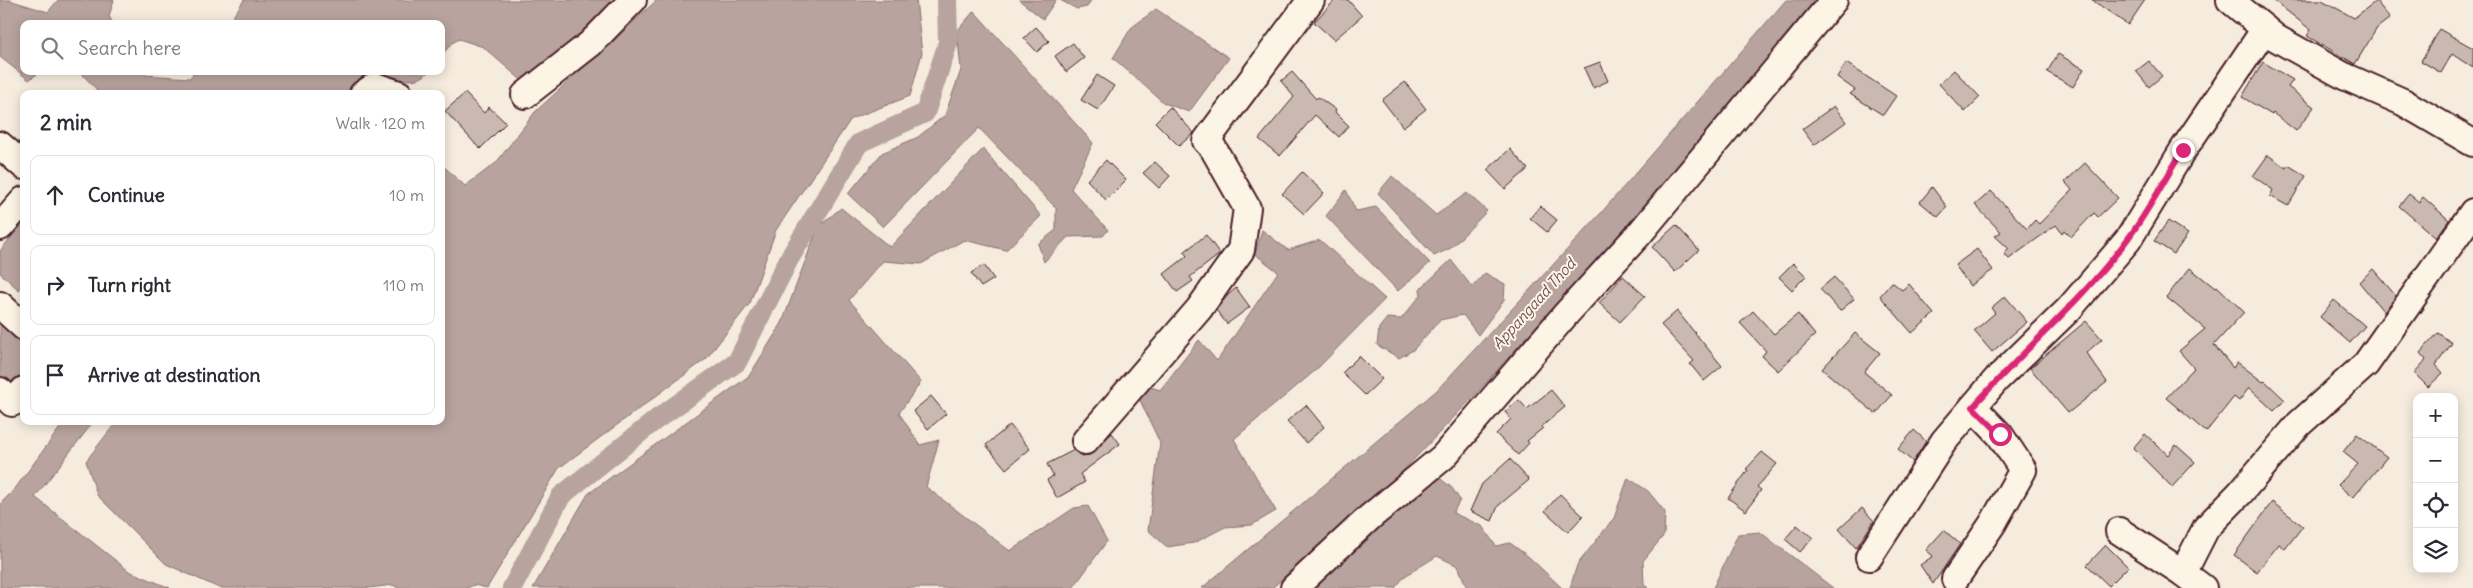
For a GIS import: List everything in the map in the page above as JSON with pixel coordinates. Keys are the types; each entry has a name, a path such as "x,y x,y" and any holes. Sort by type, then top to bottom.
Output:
{"street":[{"path":"525,95 590,44 633,0"},
{"path":"1085,441 1199,309 1241,250 1247,208 1213,148 1206,141 1310,0"},
{"path":"1294,588 1370,517 1443,457 1566,314 1640,234 1834,0"},
{"path":"2230,0 2276,38 2344,76 2403,102 2473,143"},
{"path":"1868,557 1944,441 1996,380 2070,308 2128,240 2183,150 2265,29"},
{"path":"369,90 375,86 387,90"},
{"path":"0,145 20,162"},
{"path":"0,227 20,204"},
{"path":"2183,573 2206,528 2240,493 2299,424 2366,364 2473,212"},
{"path":"0,305 20,323"},
{"path":"1955,579 1993,523 2023,470 2000,434 1973,407"},
{"path":"2119,532 2203,588"}],"water":[{"path":"0,0 9,0 48,12 58,0 114,0 109,16 111,20 20,20 20,73 0,57"},
{"path":"244,0 623,0 527,85 483,47 459,39 452,43 445,51 445,20 231,20"},
{"path":"657,0 916,0 922,53 910,96 851,119 776,230 750,303 706,359 559,468 487,588 474,585 467,588 398,588 393,585 369,588 219,588 166,564 97,495 86,461 114,425 445,425 445,168 465,186 496,163 535,112"},
{"path":"1019,0 1056,0 1043,19"},
{"path":"1060,0 1091,0 1087,7 1077,9"},
{"name":"Appangaad Thod","path":"1786,0 1822,0 1636,215 1474,396 1400,474 1272,588 1202,588 1436,391 1601,213"},
{"path":"1156,9 1229,58 1189,112 1164,103 1113,58 1131,28"},
{"path":"974,11 1093,143 1071,189 1108,230 1103,236 1068,237 1044,262 1038,244 1056,230 1056,208 979,128 883,227 848,194 882,153 918,137 945,115 961,70 957,31"},
{"path":"23,75 36,75 29,80"},
{"path":"83,75 145,75 190,78 192,75 377,75 352,90 97,90"},
{"path":"383,75 425,75 412,80"},
{"path":"983,149 1041,216 1006,250 964,240 921,264 883,261 849,300 921,382 899,413 920,445 939,440 926,487 1010,551 1074,508 1088,506 1107,541 1073,588 533,588 588,494 749,376 782,323 818,227 841,208 890,247"},
{"path":"1392,176 1436,215 1467,193 1487,211 1451,248 1434,256 1378,193"},
{"path":"1346,190 1356,211 1376,207 1430,263 1398,291 1326,216"},
{"path":"20,226 19,290 0,273 0,251"},
{"path":"1262,230 1288,250 1320,240 1385,299 1317,369 1234,439 1276,511 1252,525 1225,527 1194,543 1167,547 1148,530 1160,443 1136,392 1145,385 1160,390 1199,340 1217,361 1278,272 1255,254"},
{"path":"1451,260 1472,287 1485,273 1505,284 1504,300 1478,335 1463,315 1440,320 1413,350 1399,358 1377,345 1379,328 1387,318 1401,319 1421,295 1420,289"},
{"path":"0,318 20,335 20,383 15,389 0,376"},
{"path":"62,425 91,425 35,497 129,571 170,588 0,588 0,504 14,490"},
{"path":"1431,471 1452,488 1460,500 1453,513 1482,526 1496,546 1510,543 1529,557 1562,588 1467,588 1458,566 1437,556 1405,576 1395,588 1309,588"},
{"path":"1628,478 1648,491 1665,512 1664,535 1643,561 1644,585 1648,588 1570,588 1577,565 1614,518"},
{"path":"1760,532 1833,588 1713,588 1738,534"}],"building":[{"path":"1335,0 1348,0 1362,16 1334,40 1314,22"},
{"path":"2092,0 2145,0 2128,25"},
{"path":"2273,0 2322,0 2354,18 2376,1 2390,18 2377,28 2355,64 2307,36 2311,30"},
{"path":"1036,27 1049,41 1037,52 1024,38"},
{"path":"2439,29 2473,48 2473,68 2452,54 2441,73 2421,61"},
{"path":"1073,43 1084,58 1066,72 1055,56"},
{"path":"2058,54 2084,69 2073,87 2047,72"},
{"path":"2149,61 2162,76 2149,87 2136,71"},
{"path":"1600,62 1608,81 1593,88 1584,68"},
{"path":"2263,62 2293,80 2288,87 2314,107 2296,131 2273,113 2272,115 2242,97"},
{"path":"1846,63 1896,96 1883,115 1850,94 1855,90 1837,77"},
{"path":"1954,70 1980,97 1965,112 1939,84"},
{"path":"1292,72 1316,99 1318,97 1336,110 1335,112 1349,126 1339,137 1315,115 1280,156 1259,139 1294,97 1281,81"},
{"path":"1097,75 1114,86 1098,110 1081,100"},
{"path":"1405,82 1426,109 1403,127 1382,100"},
{"path":"465,93 484,113 489,107 506,123 480,149 445,111"},
{"path":"1834,106 1846,122 1814,145 1802,129"},
{"path":"1170,107 1194,133 1179,146 1155,122"},
{"path":"1510,149 1528,169 1505,189 1487,170"},
{"path":"2268,155 2286,168 2288,165 2306,176 2288,206 2270,196 2273,190 2253,176"},
{"path":"1106,160 1126,180 1106,200 1087,180"},
{"path":"1155,162 1170,176 1159,188 1143,173"},
{"path":"2085,163 2118,198 2098,217 2094,213 2071,237 2064,230 2062,233 2056,225 2009,259 2004,254 2009,249 1995,236 2001,232 1975,205 1991,191 2027,229 2035,220 2039,224 2072,190 2065,182"},
{"path":"1302,172 1324,193 1304,214 1282,194"},
{"path":"1932,187 1947,207 1938,217 1920,202"},
{"path":"2409,194 2419,202 2423,197 2449,220 2436,238 2399,206"},
{"path":"1540,206 1557,220 1547,232 1530,218"},
{"path":"2168,221 2188,234 2174,254 2154,241"},
{"path":"1676,225 1699,250 1675,272 1652,247"},
{"path":"1206,235 1220,254 1190,277 1193,281 1177,292 1164,274 1187,256 1184,252"},
{"path":"1977,249 1993,270 1970,286 1955,265"},
{"path":"1793,263 1806,276 1792,290 1779,277"},
{"path":"984,265 994,279 981,287 971,273"},
{"path":"2190,268 2215,288 2217,286 2244,312 2214,345 2233,368 2237,362 2263,382 2265,381 2285,400 2274,411 2249,388 2239,401 2234,397 2206,432 2166,398 2194,368 2179,351 2205,329 2166,297"},
{"path":"2373,269 2396,296 2384,312 2359,282"},
{"path":"1623,276 1645,296 1620,322 1599,303"},
{"path":"1834,277 1854,299 1840,311 1820,289"},
{"path":"1892,282 1902,290 1909,284 1934,314 1912,333 1880,296"},
{"path":"1236,288 1250,307 1227,324 1216,310"},
{"path":"2005,296 2027,322 1992,352 1974,331 1995,313 1991,308"},
{"path":"2334,300 2365,326 2350,343 2320,317"},
{"path":"1677,311 1722,366 1704,381 1690,364 1694,361 1661,325"},
{"path":"1753,311 1774,334 1798,314 1815,335 1778,371 1762,356 1766,351 1740,323"},
{"path":"2086,321 2102,339 2086,353 2107,382 2068,413 2030,368"},
{"path":"1855,333 1880,353 1864,372 1892,395 1876,414 1822,369"},
{"path":"2438,333 2452,343 2436,365 2443,373 2428,387 2414,373 2426,360 2420,353"},
{"path":"1359,356 1382,379 1365,395 1342,373"},
{"path":"1551,390 1565,407 1527,441 1529,443 1518,455 1496,434 1511,419 1505,412 1519,400 1527,409"},
{"path":"931,396 946,414 928,429 913,411"},
{"path":"1306,405 1324,427 1306,443 1287,421"},
{"path":"1010,425 1030,449 1006,469 986,445"},
{"path":"1914,430 1926,441 1913,462 1898,449"},
{"path":"1112,433 1120,444 1080,474 1085,482 1057,498 1047,480 1053,476 1047,464 1074,450 1082,456 1090,455"},
{"path":"2145,434 2168,455 2176,445 2195,462 2172,487 2133,448"},
{"path":"2357,434 2387,457 2353,498 2338,485 2358,464 2343,452"},
{"path":"1762,452 1777,464 1757,487 1761,490 1746,511 1728,498 1748,470 1746,469"},
{"path":"1510,459 1529,480 1498,506 1492,521 1470,511 1482,484"},
{"path":"1560,494 1583,516 1568,532 1545,511"},
{"path":"2272,502 2303,526 2285,549 2279,544 2257,572 2234,555"},
{"path":"1862,508 1874,521 1856,548 1839,529"},
{"path":"1797,525 1813,538 1800,552 1785,539"},
{"path":"1944,530 1960,544 1933,584 1920,565 1933,556 1926,550"},
{"path":"2106,545 2128,567 2109,586 2087,565"}],"waterway":[{"path":"512,588 561,496 657,419 737,362 789,259 859,143 925,113 948,43 947,0"}],"route":[{"path":"2000,434 1973,407 1996,380 2070,308 2128,240 2183,150"}]}
